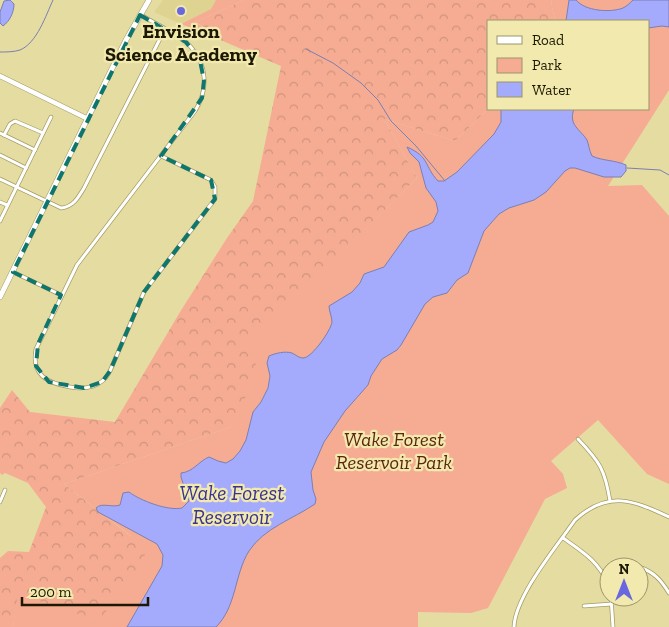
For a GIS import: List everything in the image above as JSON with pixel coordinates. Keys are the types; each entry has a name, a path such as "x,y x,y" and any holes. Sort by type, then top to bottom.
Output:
{"main road":[{"path":"0,297 149,0"}],"street":[{"path":"140,15 186,42 194,51 202,66 203,94 199,104 161,156 80,261 61,296 36,349 36,366 42,376 54,384 80,388 94,386 105,379 144,292 215,200 215,188 211,180 161,156"},
{"path":"0,179 61,208 73,203 84,188 164,29"},
{"path":"0,76 88,119"},
{"path":"0,221 51,117"},
{"path":"4,135 10,124 15,121 43,133"},
{"path":"0,133 35,150"},
{"path":"0,156 26,168"},
{"path":"0,202 8,206"},
{"path":"12,272 61,296"},
{"path":"578,439 593,454 601,466 606,478 610,502"},
{"path":"0,502 5,490"},
{"path":"514,627 516,613 521,601 575,520 586,511 610,502 625,501 642,504 669,517"},
{"path":"563,538 590,557 599,567"},
{"path":"649,572 661,580 669,593"},
{"path":"584,606 599,605"},
{"path":"612,607 613,627"}],"highlighted area":[{"path":"140,15 186,42 200,60 204,81 202,98 161,156 211,180 215,199 144,292 110,371 102,382 84,388 49,382 36,366 38,344 61,295 13,272"}],"shaded area":[{"name":"Envision Science Academy","path":"163,0 216,0 211,9 181,24 154,12"}],"green space":[{"path":"216,0 244,0 196,22 209,35 181,24 211,9"},
{"path":"244,0 551,0 555,20 487,20 486,111 455,141 384,119 417,178 249,345 258,371 231,427 64,484 146,548 142,570 98,621 18,594 13,627 0,627 0,558 8,551 29,552 46,507 28,483 5,473 2,475 0,473 0,408 12,390 30,412 115,422 180,312 253,201 281,66 209,35 205,28 196,22"},
{"name":"Wake Forest Reservoir Park","path":"551,0 669,0 669,90 608,186 642,185 669,216 669,484 647,474 598,420 551,461 563,474 567,488 545,499 488,608 471,613 418,612 418,627 13,627 17,594 131,536 64,484 231,427 248,345 417,178 384,119 455,141 486,111 487,106 487,110 649,110 649,20 555,20"}],"water":[{"path":"10,0 14,4 13,10 10,19 3,26 0,23 0,12 4,1"},
{"path":"569,0 576,0 591,9 605,11 618,10 633,0 669,0 669,27 649,28 649,20 566,20"},
{"name":"Wake Forest Reservoir","path":"501,110 574,110 574,123 587,140 592,156 626,165 626,171 621,177 604,177 570,168 546,192 534,200 509,208 499,214 484,231 468,273 457,280 447,293 433,297 425,304 401,345 397,350 382,359 371,376 368,385 345,411 324,442 311,472 316,499 315,504 271,530 255,543 249,551 240,570 228,610 216,627 127,627 162,566 163,555 157,544 98,512 96,508 101,505 120,505 123,493 129,492 140,499 155,504 176,509 182,508 189,501 181,473 189,471 209,457 226,463 233,459 240,451 246,440 253,412 268,388 270,376 267,363 269,356 286,352 303,358 307,357 325,337 331,326 332,320 329,306 352,292 360,283 364,274 384,267 409,232 433,222 438,211 436,202 426,188 419,162 407,147 420,154 438,181 444,181 457,172 494,134 501,122"}],"waterway":[{"path":"0,52 13,52 26,46 36,35 53,0"},
{"path":"306,49 333,63 361,83 378,100 391,121 416,146 445,181"},
{"path":"627,168 660,170 669,175"}],"place":[{"name":"Envision Science Academy","path":"181,11"}]}
